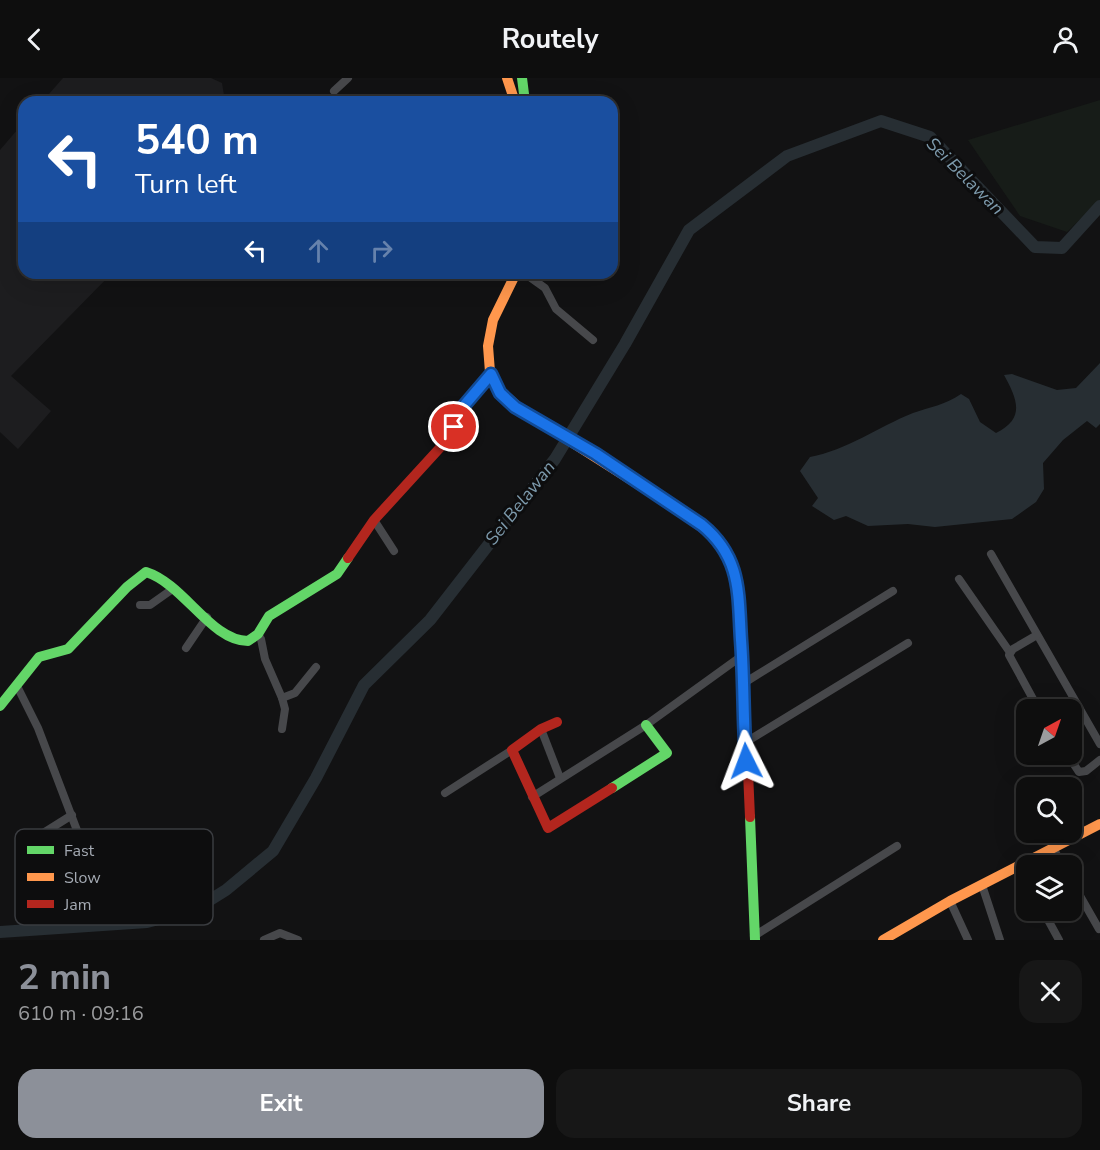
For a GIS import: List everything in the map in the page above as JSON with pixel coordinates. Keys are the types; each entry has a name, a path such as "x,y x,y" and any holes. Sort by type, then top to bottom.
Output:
{"street":[{"path":"334,91 348,78"},
{"path":"507,78 513,96"},
{"path":"522,78 524,96"},
{"path":"513,279 490,326 487,346 491,374 504,398 596,454 702,525 725,550 739,587 754,938"},
{"path":"532,279 545,288 556,309 593,340"},
{"path":"0,706 39,657 68,649 139,577 151,572 174,588 236,641 248,641 258,634 268,616 337,574 374,520 448,439 462,408 491,374"},
{"path":"374,520 394,551"},
{"path":"991,554 1100,744"},
{"path":"959,579 1010,651 1010,660 1033,699"},
{"path":"140,605 150,605 174,588"},
{"path":"744,682 893,591"},
{"path":"186,648 207,617"},
{"path":"258,634 265,659 285,709 282,729"},
{"path":"1010,651 1037,635"},
{"path":"745,743 908,644"},
{"path":"532,797 646,725 743,655"},
{"path":"282,698 295,693 316,667"},
{"path":"17,686 38,728 77,829"},
{"path":"445,793 541,729 557,722"},
{"path":"512,750 546,827 557,824 667,753 646,725"},
{"path":"541,729 560,778"},
{"path":"1074,765 1079,772 1086,771 1100,760"},
{"path":"50,829 72,815"},
{"path":"883,940 950,901 1100,824"},
{"path":"754,938 897,846"},
{"path":"1053,848 1056,855"},
{"path":"982,885 1000,940"},
{"path":"950,901 968,940"},
{"path":"1082,905 1099,928"},
{"path":"1049,921 1059,940"},
{"path":"264,940 280,933 298,940"}],"shaded area":[{"path":"63,78 211,78 222,83 224,96 47,96"},
{"path":"1100,100 1100,200 1067,232 1020,216 968,140"},
{"path":"18,129 18,279 106,279 11,376 51,411 18,449 0,432 0,150"},
{"path":"1100,363 1100,424 1096,428 1087,421 1063,440 1043,463 1044,489 1036,502 1012,519 935,527 908,524 868,526 846,516 834,520 812,506 818,498 800,471 810,457 837,449 913,413 961,394 969,399 980,422 996,433 1012,421 1016,407 1004,375 1012,374 1057,390 1076,388"}],"waterway":[{"name":"Sei Belawan","path":"213,898 273,851 316,778 364,685 430,620 555,459 625,344 689,230 787,156 881,121 930,137 1035,247 1062,248 1100,206"},
{"name":"Sei Belawan","path":"0,932 103,925"}],"traffic: fast":[{"path":"522,78 524,96"},
{"path":"0,706 39,657 68,649 127,587 146,572 160,578 173,588 222,632 235,639 248,641 258,634 269,616 337,574 348,558"},
{"path":"612,788 667,753 646,725"},
{"path":"750,817 755,940"}],"traffic: slow":[{"path":"507,78 513,96"},
{"path":"513,279 493,320 488,346 490,372 500,391 524,412 680,511"},
{"path":"883,940 950,901 1100,824"}],"traffic: jam":[{"path":"348,558 374,520 448,439 463,408 491,374"},
{"path":"680,511 718,540 728,556 737,580 741,614 750,817"},
{"path":"557,722 541,729 512,750 548,828 612,788"}],"route":[{"path":"454,427 462,408 491,374 500,393 515,407 596,454 702,525 717,539 725,550 739,587 746,761"}]}
